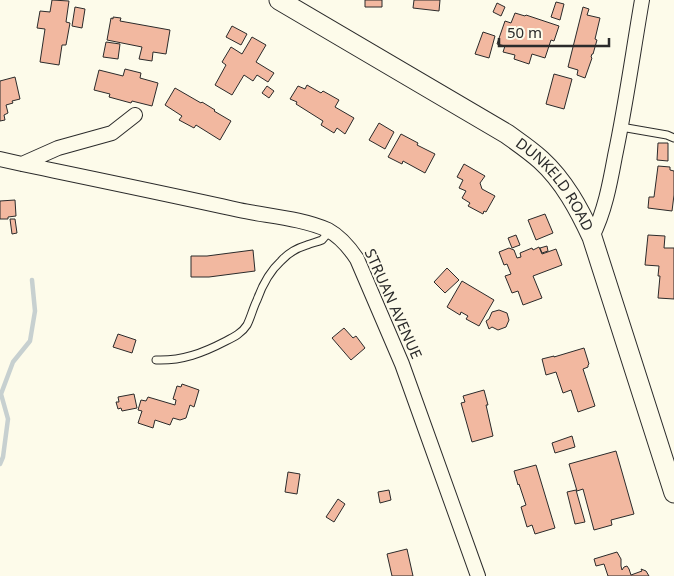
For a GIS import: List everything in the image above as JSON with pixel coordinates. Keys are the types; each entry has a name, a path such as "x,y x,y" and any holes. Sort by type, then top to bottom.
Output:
{"main road":[{"name":"DUNKELD ROAD","path":"279,0 507,134 545,165 563,186 578,208 592,237 674,493"}],"street":[{"path":"592,237 599,223 606,198 621,127 642,0"},
{"path":"22,164 58,148 112,133 135,115"},
{"name":"STRUAN AVENUE","path":"0,159 304,222 329,231 339,237 358,259 402,364 478,576"}],"lane":[{"path":"621,127 674,138"},
{"path":"156,360 196,356 236,336 247,324 267,279 280,261 290,252 324,238 329,231"}],"building":[{"path":"52,0 69,1 66,22 70,23 66,45 62,45 59,65 40,62 45,29 37,28 40,11 50,12"},
{"path":"365,0 382,0 382,7 365,7"},
{"path":"414,0 440,0 439,11 413,8"},
{"path":"556,2 564,4 560,20 551,17"},
{"path":"497,3 505,7 501,16 493,12"},
{"path":"75,7 85,9 82,28 72,26"},
{"path":"583,7 589,9 587,15 600,18 595,39 597,40 585,78 577,75 578,70 568,67"},
{"path":"515,13 559,26 554,41 551,40 545,58 532,54 529,64 514,59 515,55 503,52 505,46 497,44 505,21 511,23"},
{"path":"113,17 121,18 120,21 170,30 166,54 153,52 152,61 139,59 142,47 107,40 111,18 113,19"},
{"path":"232,26 247,34 241,45 226,37"},
{"path":"483,32 495,36 489,58 475,54"},
{"path":"252,37 266,45 256,62 274,73 268,82 257,75 253,81 244,75 232,95 215,85 226,65 222,62 231,47 242,54"},
{"path":"106,42 120,44 118,59 103,57"},
{"path":"125,69 141,73 140,78 158,83 152,106 109,97 110,94 94,90 99,70 123,76"},
{"path":"554,74 572,79 564,109 546,104"},
{"path":"15,77 20,99 6,105 8,113 4,115 5,120 0,121 0,81"},
{"path":"307,85 339,100 335,107 354,118 345,134 337,128 334,133 321,125 323,121 290,99 298,86 305,89"},
{"path":"267,86 274,91 269,98 262,93"},
{"path":"175,88 202,102 231,121 220,140 196,125 194,128 179,120 182,116 165,105"},
{"path":"379,123 394,132 385,149 369,140"},
{"path":"401,134 435,154 425,173 403,161 402,164 388,157"},
{"path":"658,143 668,143 668,161 657,160"},
{"path":"464,164 485,176 480,183 482,189 495,196 483,214 468,206 470,203 462,198 466,191 459,188 463,180 457,177"},
{"path":"658,166 670,167 670,170 674,171 672,211 648,208 649,197 654,197"},
{"path":"15,200 16,216 0,219 0,201"},
{"path":"545,214 553,233 536,240 528,220"},
{"path":"10,219 15,219 17,233 12,234"},
{"path":"516,235 520,245 512,248 508,238"},
{"path":"648,235 665,236 664,248 674,248 674,299 658,298 659,266 645,265"},
{"path":"547,246 548,251 542,253 540,248"},
{"path":"539,247 542,254 556,249 562,265 533,276 542,298 523,305 518,291 512,293 505,276 511,274 507,264 504,265 499,252 509,248 514,250 517,258 521,257 520,253"},
{"path":"253,250 255,271 209,277 191,277 191,256 207,256"},
{"path":"447,268 459,280 445,293 434,282"},
{"path":"462,281 494,300 479,326 466,319 468,316 461,312 460,315 447,307"},
{"path":"499,310 507,313 509,320 506,327 498,330 492,327 489,329 486,321 492,312"},
{"path":"344,328 353,338 356,336 365,348 351,360 332,338"},
{"path":"118,334 136,340 132,353 113,347"},
{"path":"584,348 589,364 588,367 583,369 595,406 578,412 571,390 563,393 556,372 546,375 542,359"},
{"path":"182,384 199,390 194,407 190,405 186,418 180,420 173,418 170,425 155,420 153,428 138,423 142,411 138,410 141,400 146,401 148,397 175,405 176,400 173,399 177,386 181,387"},
{"path":"484,390 493,436 472,442 461,403 465,402 463,396"},
{"path":"134,394 137,408 122,411 121,408 118,409 116,402 119,402 118,397"},
{"path":"572,436 575,447 555,453 552,443"},
{"path":"616,451 634,514 611,520 612,525 594,530 583,489 577,491 569,464"},
{"path":"536,465 555,528 535,534 532,525 527,527 521,507 526,505 514,471"},
{"path":"288,472 300,474 297,494 285,492"},
{"path":"389,490 391,500 380,503 378,492"},
{"path":"576,490 585,522 575,524 567,492"},
{"path":"338,499 345,504 334,522 326,517"},
{"path":"407,549 413,576 392,576 387,554"},
{"path":"617,552 621,559 622,570 627,566 631,575 642,571 641,569 646,571 649,576 608,576 604,564 596,566 594,559"}],"waterway":[{"path":"0,464 3,457 8,419 1,394 13,362 30,341 35,311 32,280"}]}
